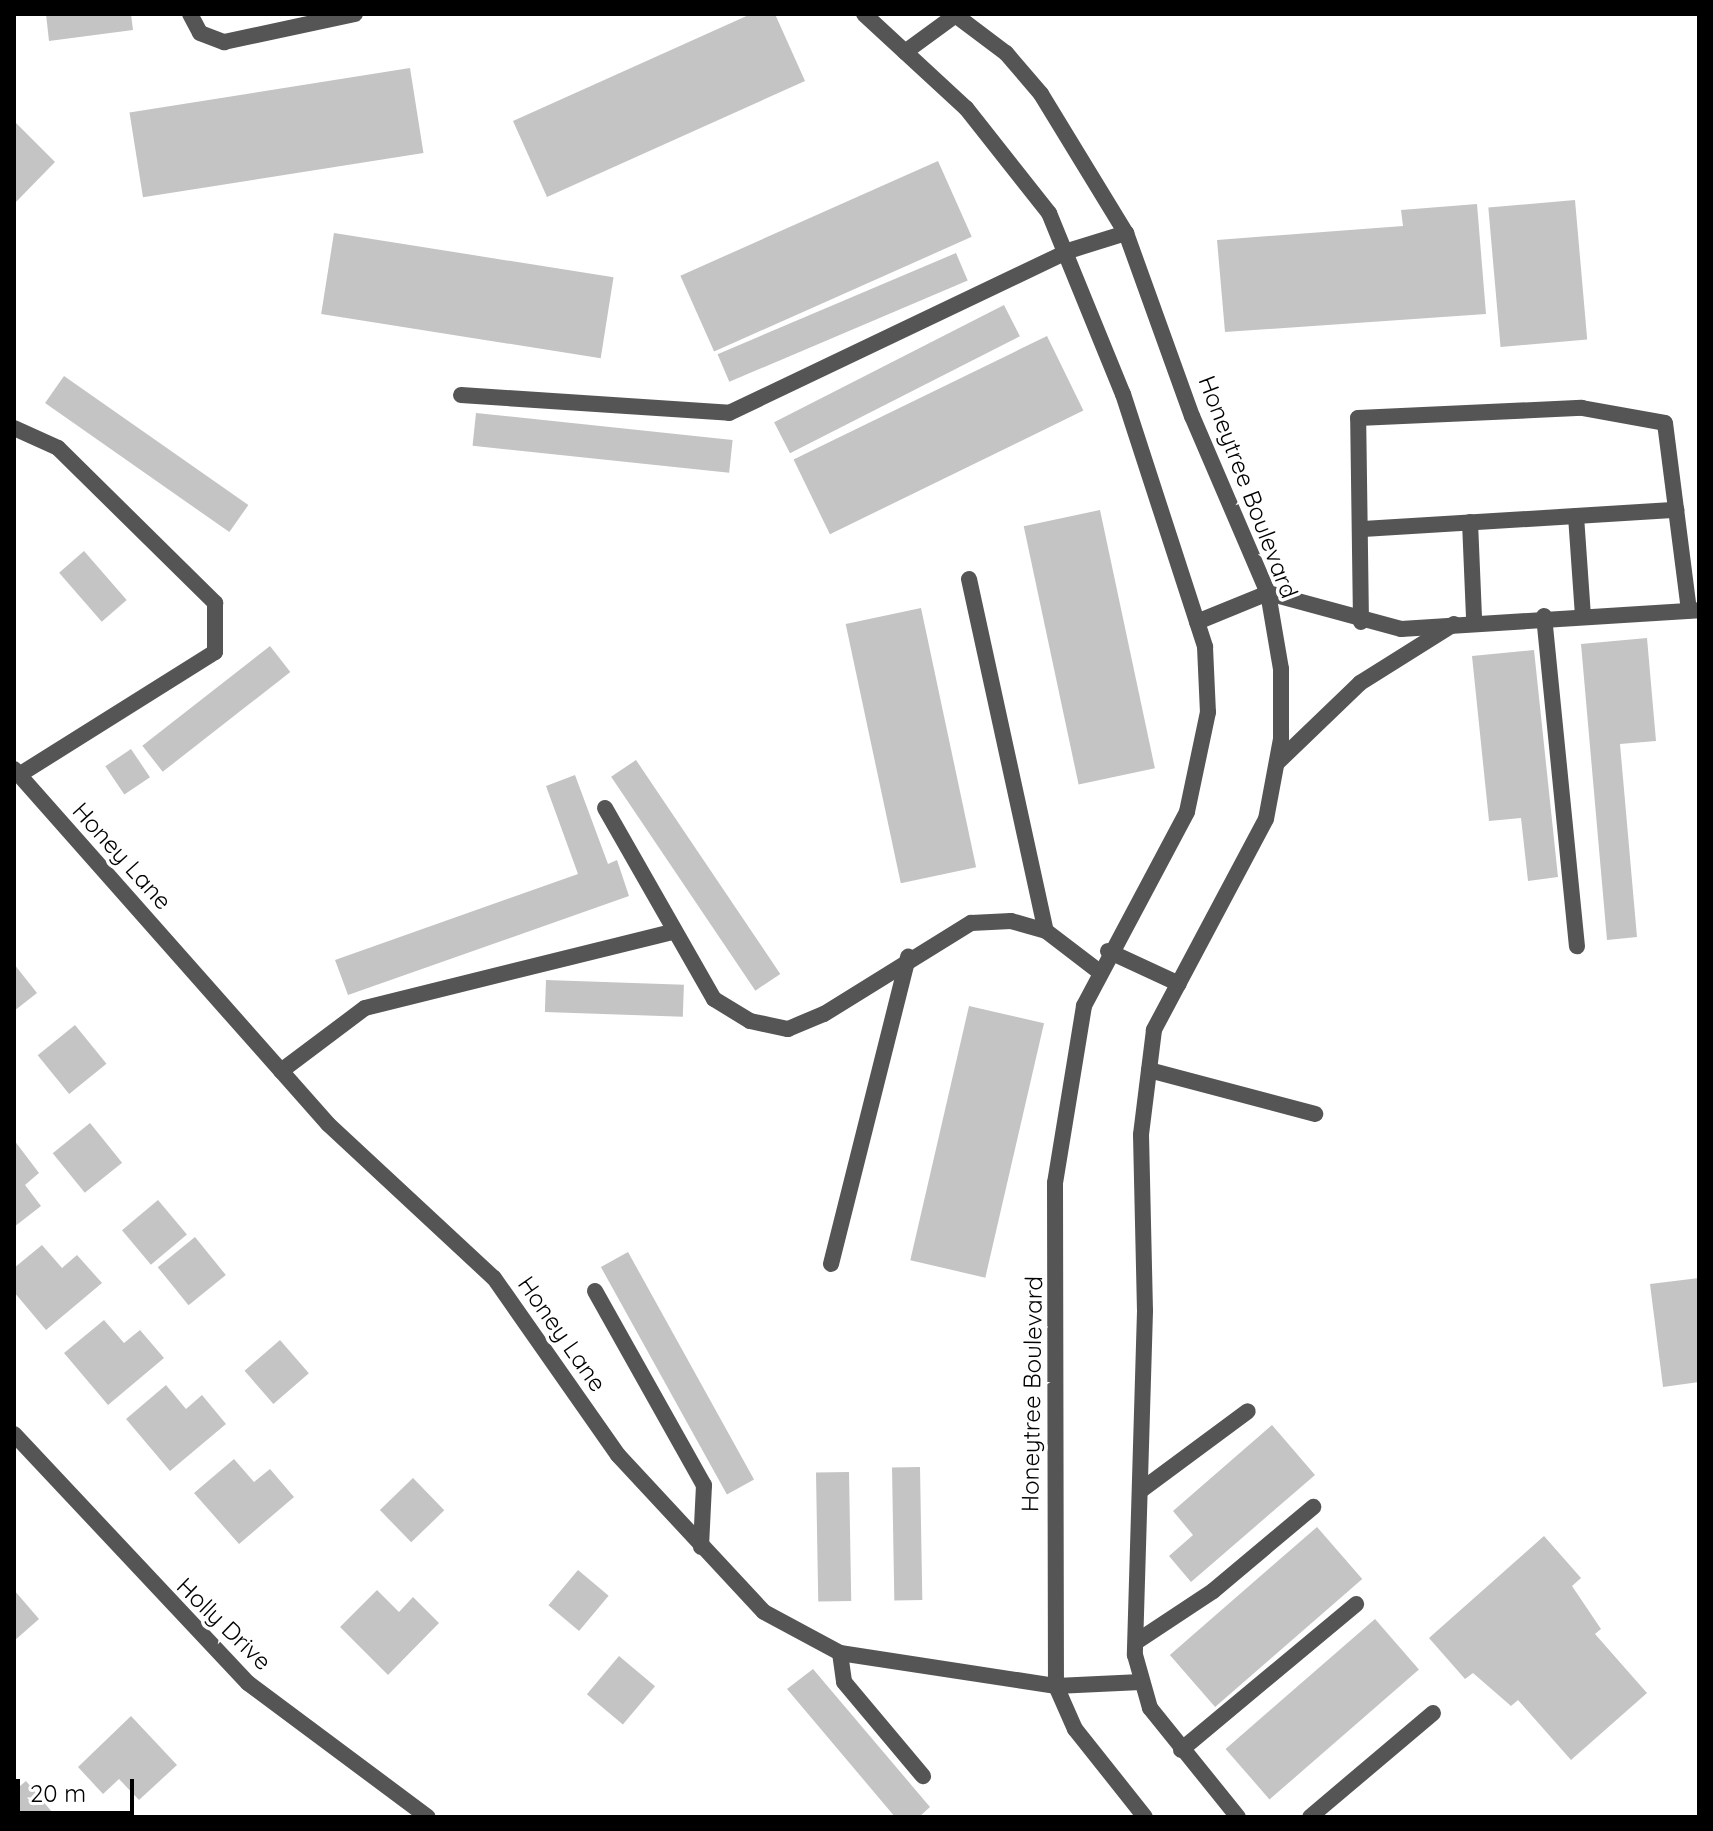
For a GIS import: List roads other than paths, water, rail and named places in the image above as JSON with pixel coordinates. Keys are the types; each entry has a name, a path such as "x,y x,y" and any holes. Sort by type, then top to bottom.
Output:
{"street":[{"path":"190,14 200,33 224,42 355,14"},
{"name":"Honeytree Boulevard","path":"864,14 1000,145 1068,251 1197,622 1208,712 1187,812 1097,970 1075,1044 1055,1183 1056,1686 1075,1729 1145,1817"},
{"path":"905,52 955,14"},
{"name":"Honeytree Boulevard","path":"955,14 1006,53 1041,94 1126,233 1192,416 1268,593 1281,669 1278,762 1266,819 1154,1030 1139,1190 1145,1311 1136,1642 1141,1682 1181,1750 1238,1817"},
{"path":"461,395 729,413 1068,251 1126,233"},
{"path":"1197,622 1268,593 1361,622 1401,629 1468,619 1694,610 1676,510 1665,423 1582,408 1358,418 1363,529 1361,622"},
{"path":"14,428 58,448 215,603 215,652 16,772"},
{"path":"1363,529 1676,510"},
{"path":"1576,516 1583,615"},
{"path":"1468,619 1470,522"},
{"path":"969,579 1046,931"},
{"path":"1544,616 1577,946"},
{"path":"1278,762 1360,683 1468,619"},
{"name":"Honey Lane","path":"16,772 281,1071 396,1192 494,1278 618,1455 764,1612 840,1653 1056,1686 1141,1682"},
{"path":"605,808 714,999 750,1021 788,1029 971,923 1011,921 1046,931 1097,970"},
{"path":"281,1071 365,1008 675,931"},
{"path":"1108,951 1179,984"},
{"path":"831,1264 908,957"},
{"path":"1149,1070 1315,1114"},
{"path":"595,1291 704,1485 701,1547"},
{"path":"1140,1491 1248,1411"},
{"name":"Holly Drive","path":"14,1434 248,1683 428,1817"},
{"path":"1136,1642 1213,1591 1313,1507"},
{"path":"1181,1750 1356,1604"},
{"path":"840,1653 844,1682 923,1776"},
{"path":"1310,1817 1433,1713"}]}
